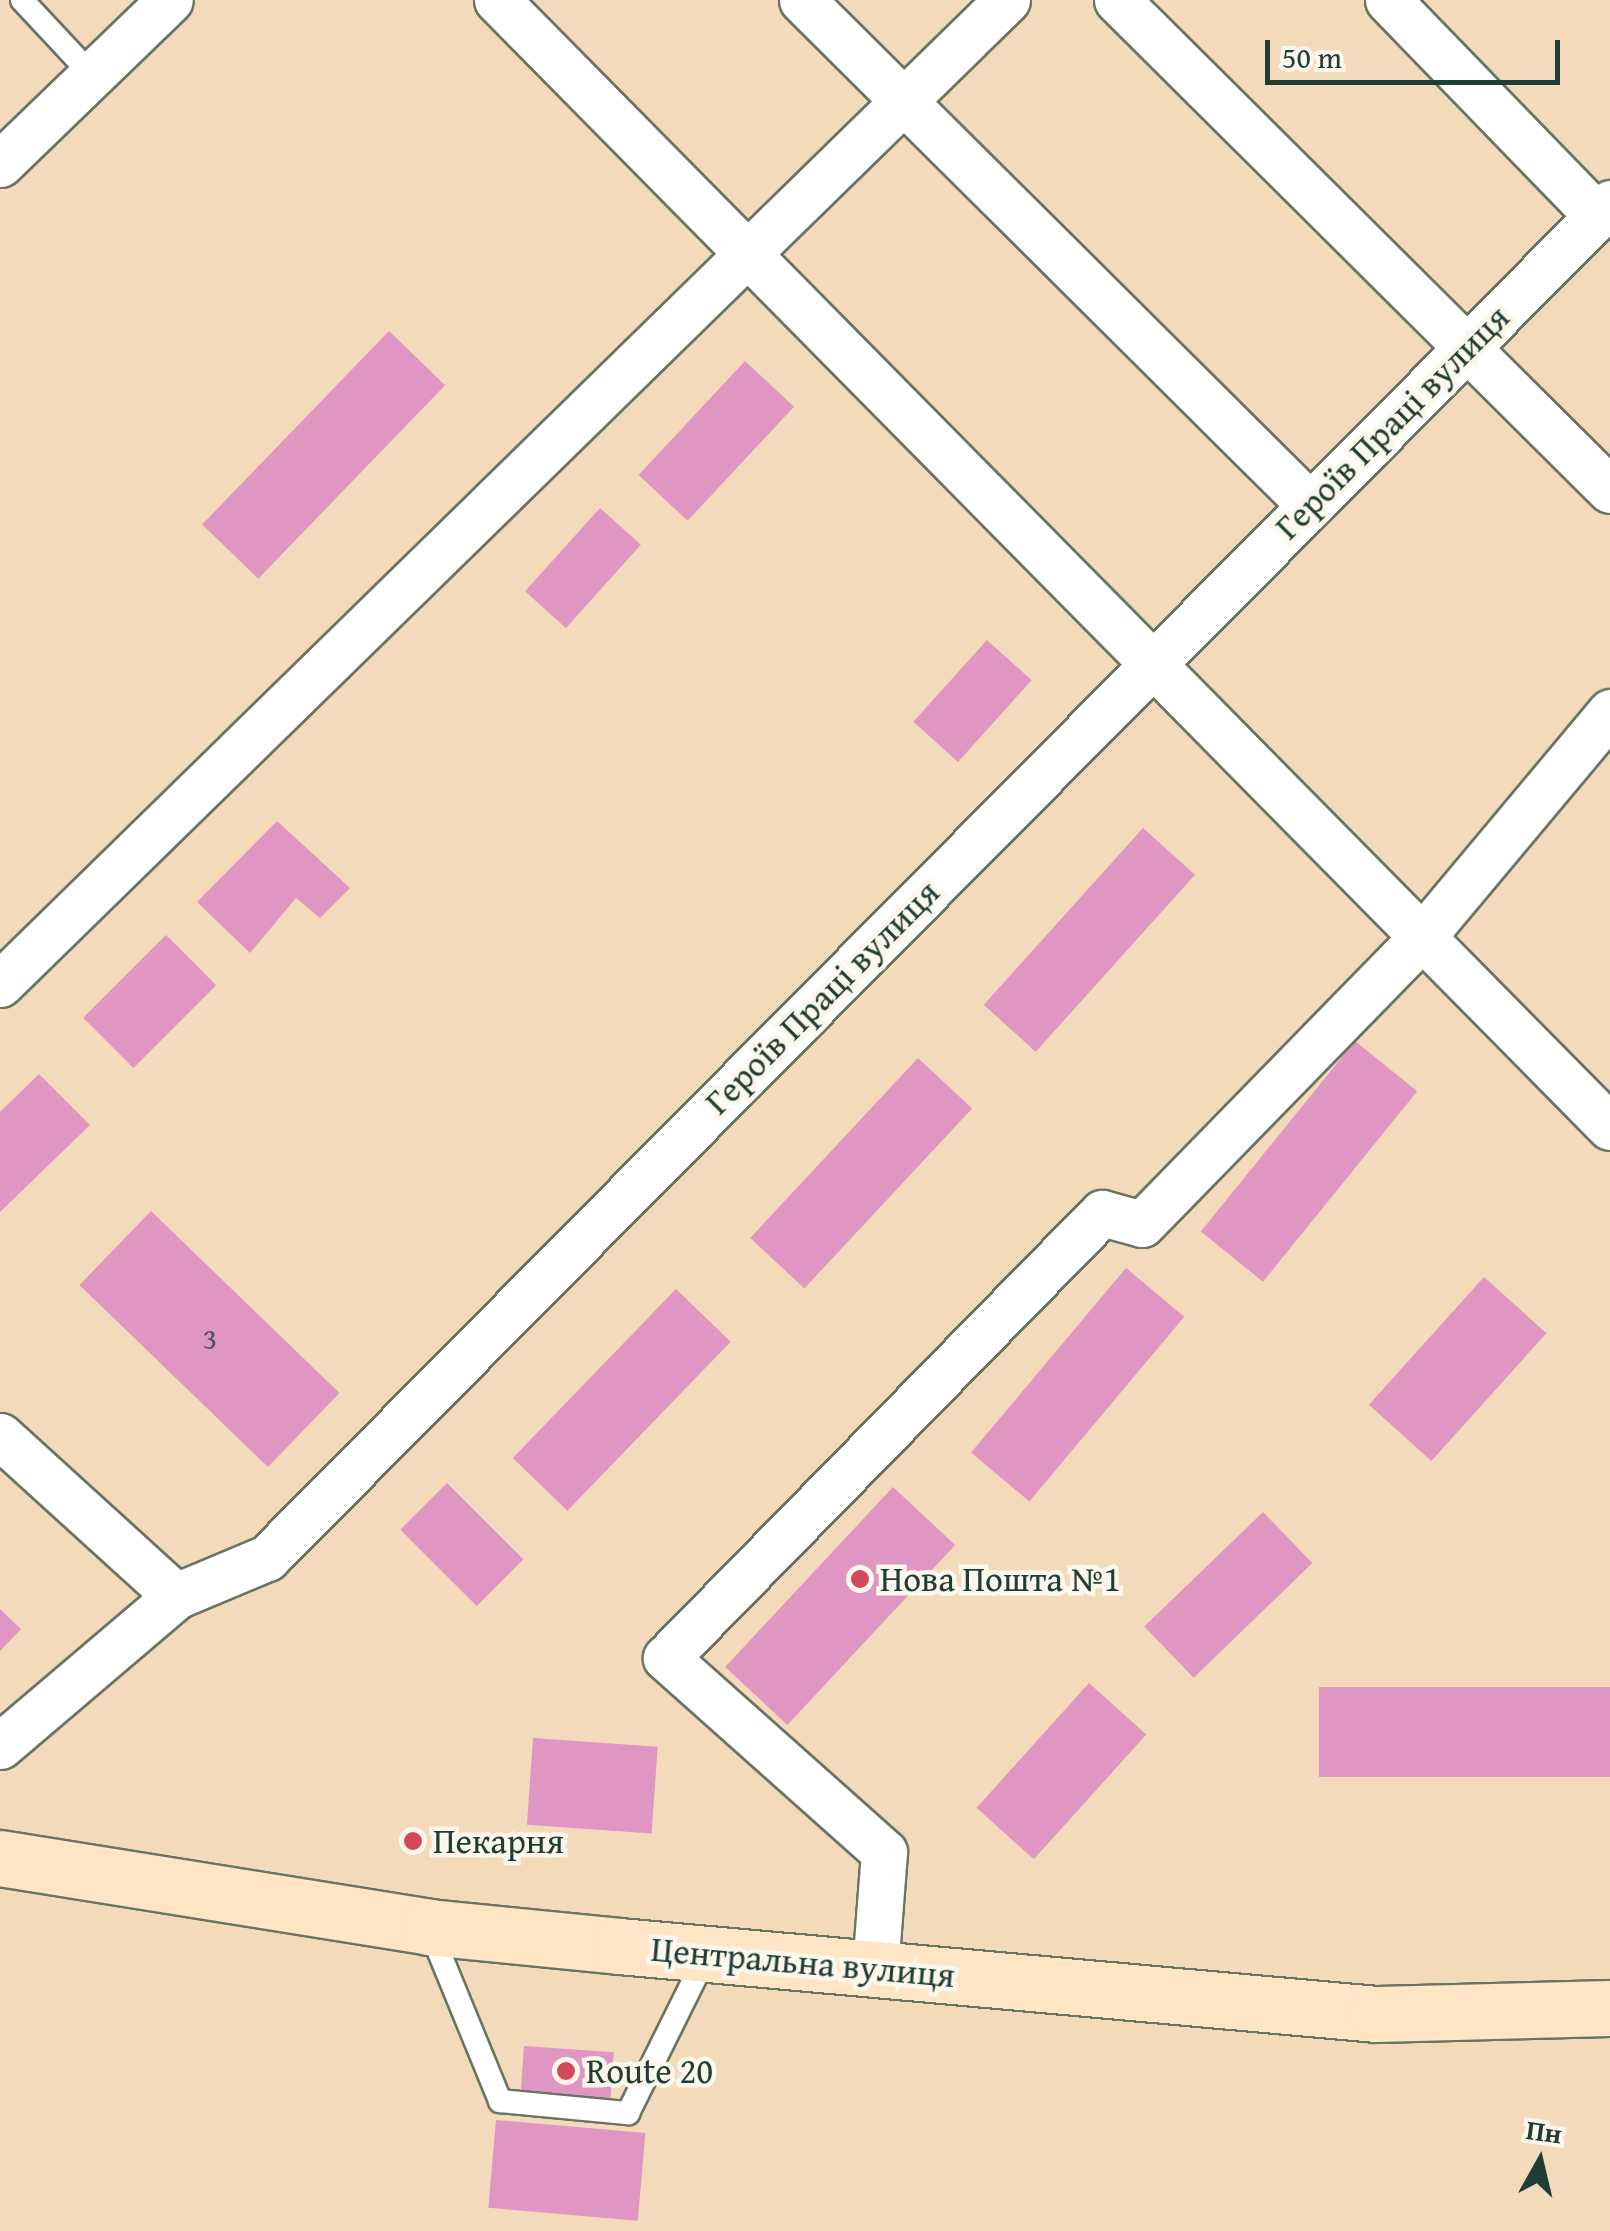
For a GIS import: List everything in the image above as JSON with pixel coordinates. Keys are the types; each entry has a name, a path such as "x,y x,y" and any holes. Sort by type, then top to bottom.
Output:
{"main road":[{"name":"Центральна вулиця","path":"0,1858 429,1927 707,1954 1376,2014 1610,2008"}],"street":[{"path":"0,164 170,0"},
{"path":"497,0 1610,1126"},
{"path":"802,0 1310,505"},
{"path":"0,984 1007,0"},
{"path":"1117,0 1610,490"},
{"path":"1388,0 1603,210"},
{"name":"Героїв Праці вулиця","path":"0,1746 176,1596 267,1558 1603,210"},
{"path":"876,1969 884,1852 666,1658 1102,1214 1142,1224 1423,936 1610,712"},
{"path":"0,1436 176,1596"}],"lane":[{"path":"22,0 92,75"},
{"path":"429,1927 500,2101 628,2113 707,1954"}],"building":[{"path":"389,331 445,385 258,579 202,525"},
{"path":"745,361 794,407 688,521 639,475"},
{"path":"600,508 641,545 566,628 525,591"},
{"path":"987,640 1032,680 958,762 913,722"},
{"path":"277,821 350,888 320,918 296,898 250,953 197,902"},
{"path":"1143,828 1195,875 1036,1052 984,1005"},
{"path":"166,935 216,985 133,1068 83,1018"},
{"path":"1355,1041 1417,1091 1263,1282 1201,1231"},
{"path":"918,1058 972,1108 804,1288 750,1238"},
{"path":"39,1074 90,1125 0,1212 0,1112"},
{"path":"151,1211 339,1393 268,1467 79,1285"},
{"path":"1126,1268 1184,1317 1029,1501 971,1453"},
{"path":"1484,1277 1546,1333 1431,1461 1369,1405"},
{"path":"676,1289 731,1342 567,1511 513,1458"},
{"path":"447,1483 523,1559 477,1606 400,1530"},
{"path":"893,1487 955,1545 787,1725 725,1667"},
{"path":"1263,1512 1312,1563 1194,1678 1144,1627"},
{"path":"0,1609 21,1629 0,1651"},
{"path":"1089,1683 1146,1735 1034,1859 977,1808"},
{"path":"1319,1687 1610,1687 1610,1777 1319,1777"},
{"path":"533,1738 658,1747 652,1834 527,1825"},
{"path":"524,2046 614,2052 611,2099 521,2093"},
{"path":"496,2120 645,2133 638,2221 488,2208"}],"place":[{"name":"Нова Пошта №1","path":"860,1579"},
{"name":"Пекарня","path":"413,1841"},
{"name":"Route 20","path":"566,2071"}]}
